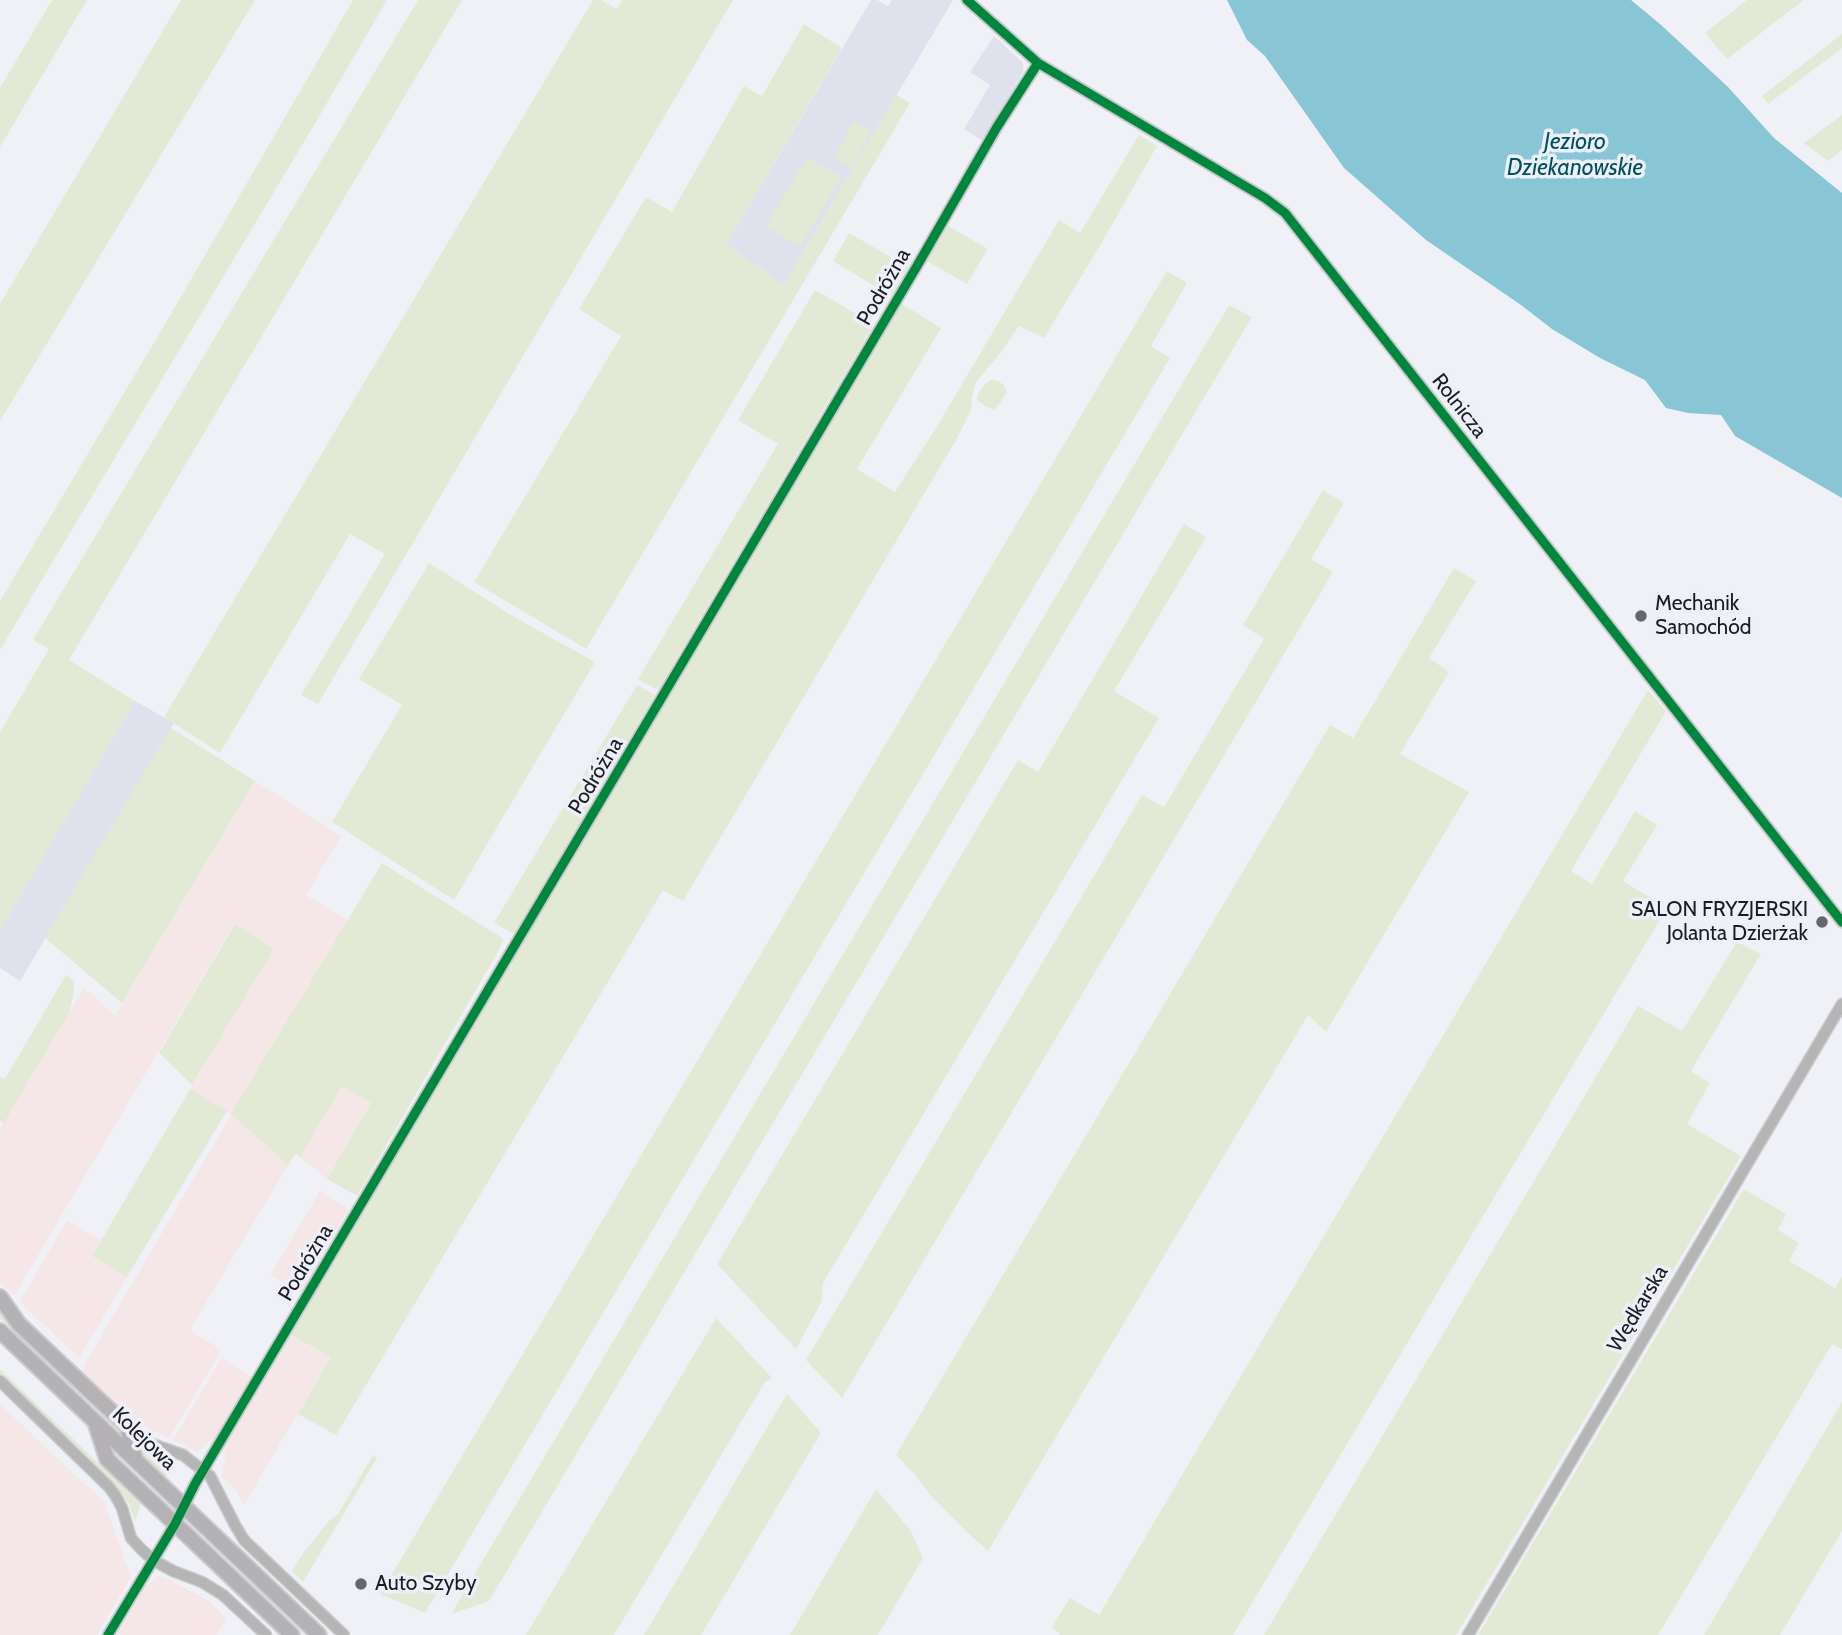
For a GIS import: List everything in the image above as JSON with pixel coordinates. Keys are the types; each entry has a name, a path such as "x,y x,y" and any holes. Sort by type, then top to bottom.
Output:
{"highway":[{"path":"0,1297 19,1324 127,1426 135,1460"},
{"name":"Kolejowa","path":"0,1331 319,1635"},
{"name":"Kolejowa","path":"94,1421 107,1459 292,1635"}],"street":[{"name":"Rolnicza","path":"967,0 1038,63 1265,198 1285,213 1842,922"},
{"name":"Podróżna","path":"108,1635 997,127 1038,63"},
{"name":"Wędkarska","path":"1468,1635 1842,1004"},
{"path":"0,1381 108,1486 122,1508 131,1538 153,1560 202,1582 223,1595 266,1635"},
{"path":"127,1426 149,1443 183,1455 203,1471 215,1486 244,1540 344,1635"}],"shaded area":[{"path":"871,0 888,6 892,0 953,0 784,285 726,245"},
{"path":"994,36 1023,63 1023,72 983,141 964,129 990,85 970,72"},
{"path":"135,701 174,723 20,981 0,968 0,930"},
{"path":"255,781 341,836 306,895 348,920 231,1114 288,1165 190,1330 220,1349 219,1355 169,1438 136,1422 83,1373 85,1364 231,1115 190,1089 274,947 234,924 14,1296 0,1283 0,1129 84,988 115,1015"},
{"path":"344,1087 371,1103 327,1179 301,1158"},
{"path":"320,1191 349,1209 301,1293 270,1275"},
{"path":"67,1220 101,1240 92,1256 127,1277 79,1358 20,1302"},
{"path":"291,1335 331,1357 244,1505 236,1490 222,1477 226,1451 223,1448"},
{"path":"221,1358 251,1376 212,1443 209,1441 197,1452 173,1440"},
{"path":"0,1404 104,1502 131,1577 97,1635 0,1635"},
{"path":"159,1576 209,1601 226,1619 217,1635 117,1635 146,1585"}],"green space":[{"path":"52,0 87,0 0,147 0,88"},
{"path":"181,0 255,0 0,421 0,304"},
{"path":"353,0 387,0 0,650 0,601"},
{"path":"418,0 462,0 69,660 135,701 0,930 0,732 49,649 33,640"},
{"path":"593,0 601,0 617,9 622,0 733,0 318,704 301,695 385,554 350,534 220,753 164,717"},
{"path":"1747,0 1804,0 1727,59 1705,33"},
{"path":"804,24 842,48 726,245 784,285 896,95 910,103 586,649 474,582 621,336 579,309 646,197 672,212 744,86 762,96"},
{"path":"1842,34 1842,48 1768,104 1762,96"},
{"path":"1842,115 1842,150 1828,161 1804,143"},
{"path":"854,121 872,131 851,168 834,158"},
{"path":"1139,135 1157,146 1044,338 1019,326 976,382 971,411 956,440 683,901 663,890 336,1435 298,1414 331,1357 291,1335 902,304 941,328 857,469 895,492 1059,220 1080,233"},
{"path":"807,157 841,177 800,247 766,227"},
{"path":"948,226 988,249 967,284 927,261"},
{"path":"849,233 908,267 891,296 833,261"},
{"path":"1167,271 1187,283 1151,346 1170,358 425,1613 380,1594"},
{"path":"815,290 874,324 658,690 638,679 778,444 738,420"},
{"path":"1229,305 1252,317 489,1601 451,1614"},
{"path":"991,380 1004,385 1007,392 994,410 977,400 979,392"},
{"path":"1323,490 1344,503 1311,559 1333,572 842,1398 806,1360 1142,795 1164,807 1264,639 1243,625"},
{"path":"1184,524 1206,537 1114,691 1159,718 823,1283 822,1301 796,1349 717,1264 1018,760 1038,772"},
{"path":"429,563 511,615 595,662 454,900 332,822 402,705 359,679"},
{"path":"1454,568 1476,581 1429,658 1449,672 1400,754 1469,792 1326,1032 1308,1015 988,1551 932,1497 896,1455 1330,725 1353,738"},
{"path":"637,685 655,695 514,934 494,923"},
{"path":"1648,690 1666,711 1571,871 1592,884 1635,811 1657,825 1623,881 1667,908 1233,1635 1061,1635 1052,1627 1070,1598 1099,1615"},
{"path":"171,728 255,781 122,1003 45,938"},
{"path":"382,863 504,939 357,1196 327,1179 371,1103 344,1087 341,1088 301,1158 296,1153 288,1165 231,1114"},
{"path":"235,924 274,948 192,1085 159,1053"},
{"path":"1737,942 1761,954 1691,1071 1710,1083 1687,1124 1741,1156 1456,1635 1264,1635 1638,1006 1682,1031"},
{"path":"66,975 74,981 70,1011 4,1123 0,1120 0,1077 5,1079"},
{"path":"190,1089 227,1111 127,1277 92,1256"},
{"path":"1744,1189 1786,1214 1778,1230 1799,1243 1789,1261 1835,1288 1842,1277 1842,1349 1832,1344 1658,1635 1478,1635"},
{"path":"0,1305 119,1425 173,1456 166,1477 0,1318"},
{"path":"716,1318 772,1378 765,1382 614,1635 526,1635"},
{"path":"0,1369 141,1504 135,1521 129,1504 115,1486 0,1375"},
{"path":"787,1394 821,1433 701,1635 644,1635"},
{"path":"1842,1402 1842,1531 1780,1635 1704,1635"},
{"path":"373,1455 377,1458 303,1582 292,1571 329,1521 338,1514"},
{"path":"876,1489 911,1531 923,1558 878,1635 790,1635"}],"water":[{"name":"Jezioro Dziekanowskie","path":"1227,0 1631,0 1728,87 1774,138 1842,193 1842,498 1735,436 1721,415 1688,413 1666,408 1645,380 1600,358 1552,329 1426,240 1344,168 1265,56 1247,40"}],"cycle path":[{"path":"967,0 1038,63 1265,198 1285,213 1842,922"},
{"path":"108,1635 997,127 1038,63"}],"place":[{"name":"Mechanik Samochód","path":"1641,616"},
{"name":"SALON FRYZJERSKI Jolanta Dzierżak","path":"1822,922"},
{"name":"Auto Szyby","path":"361,1584"}]}
